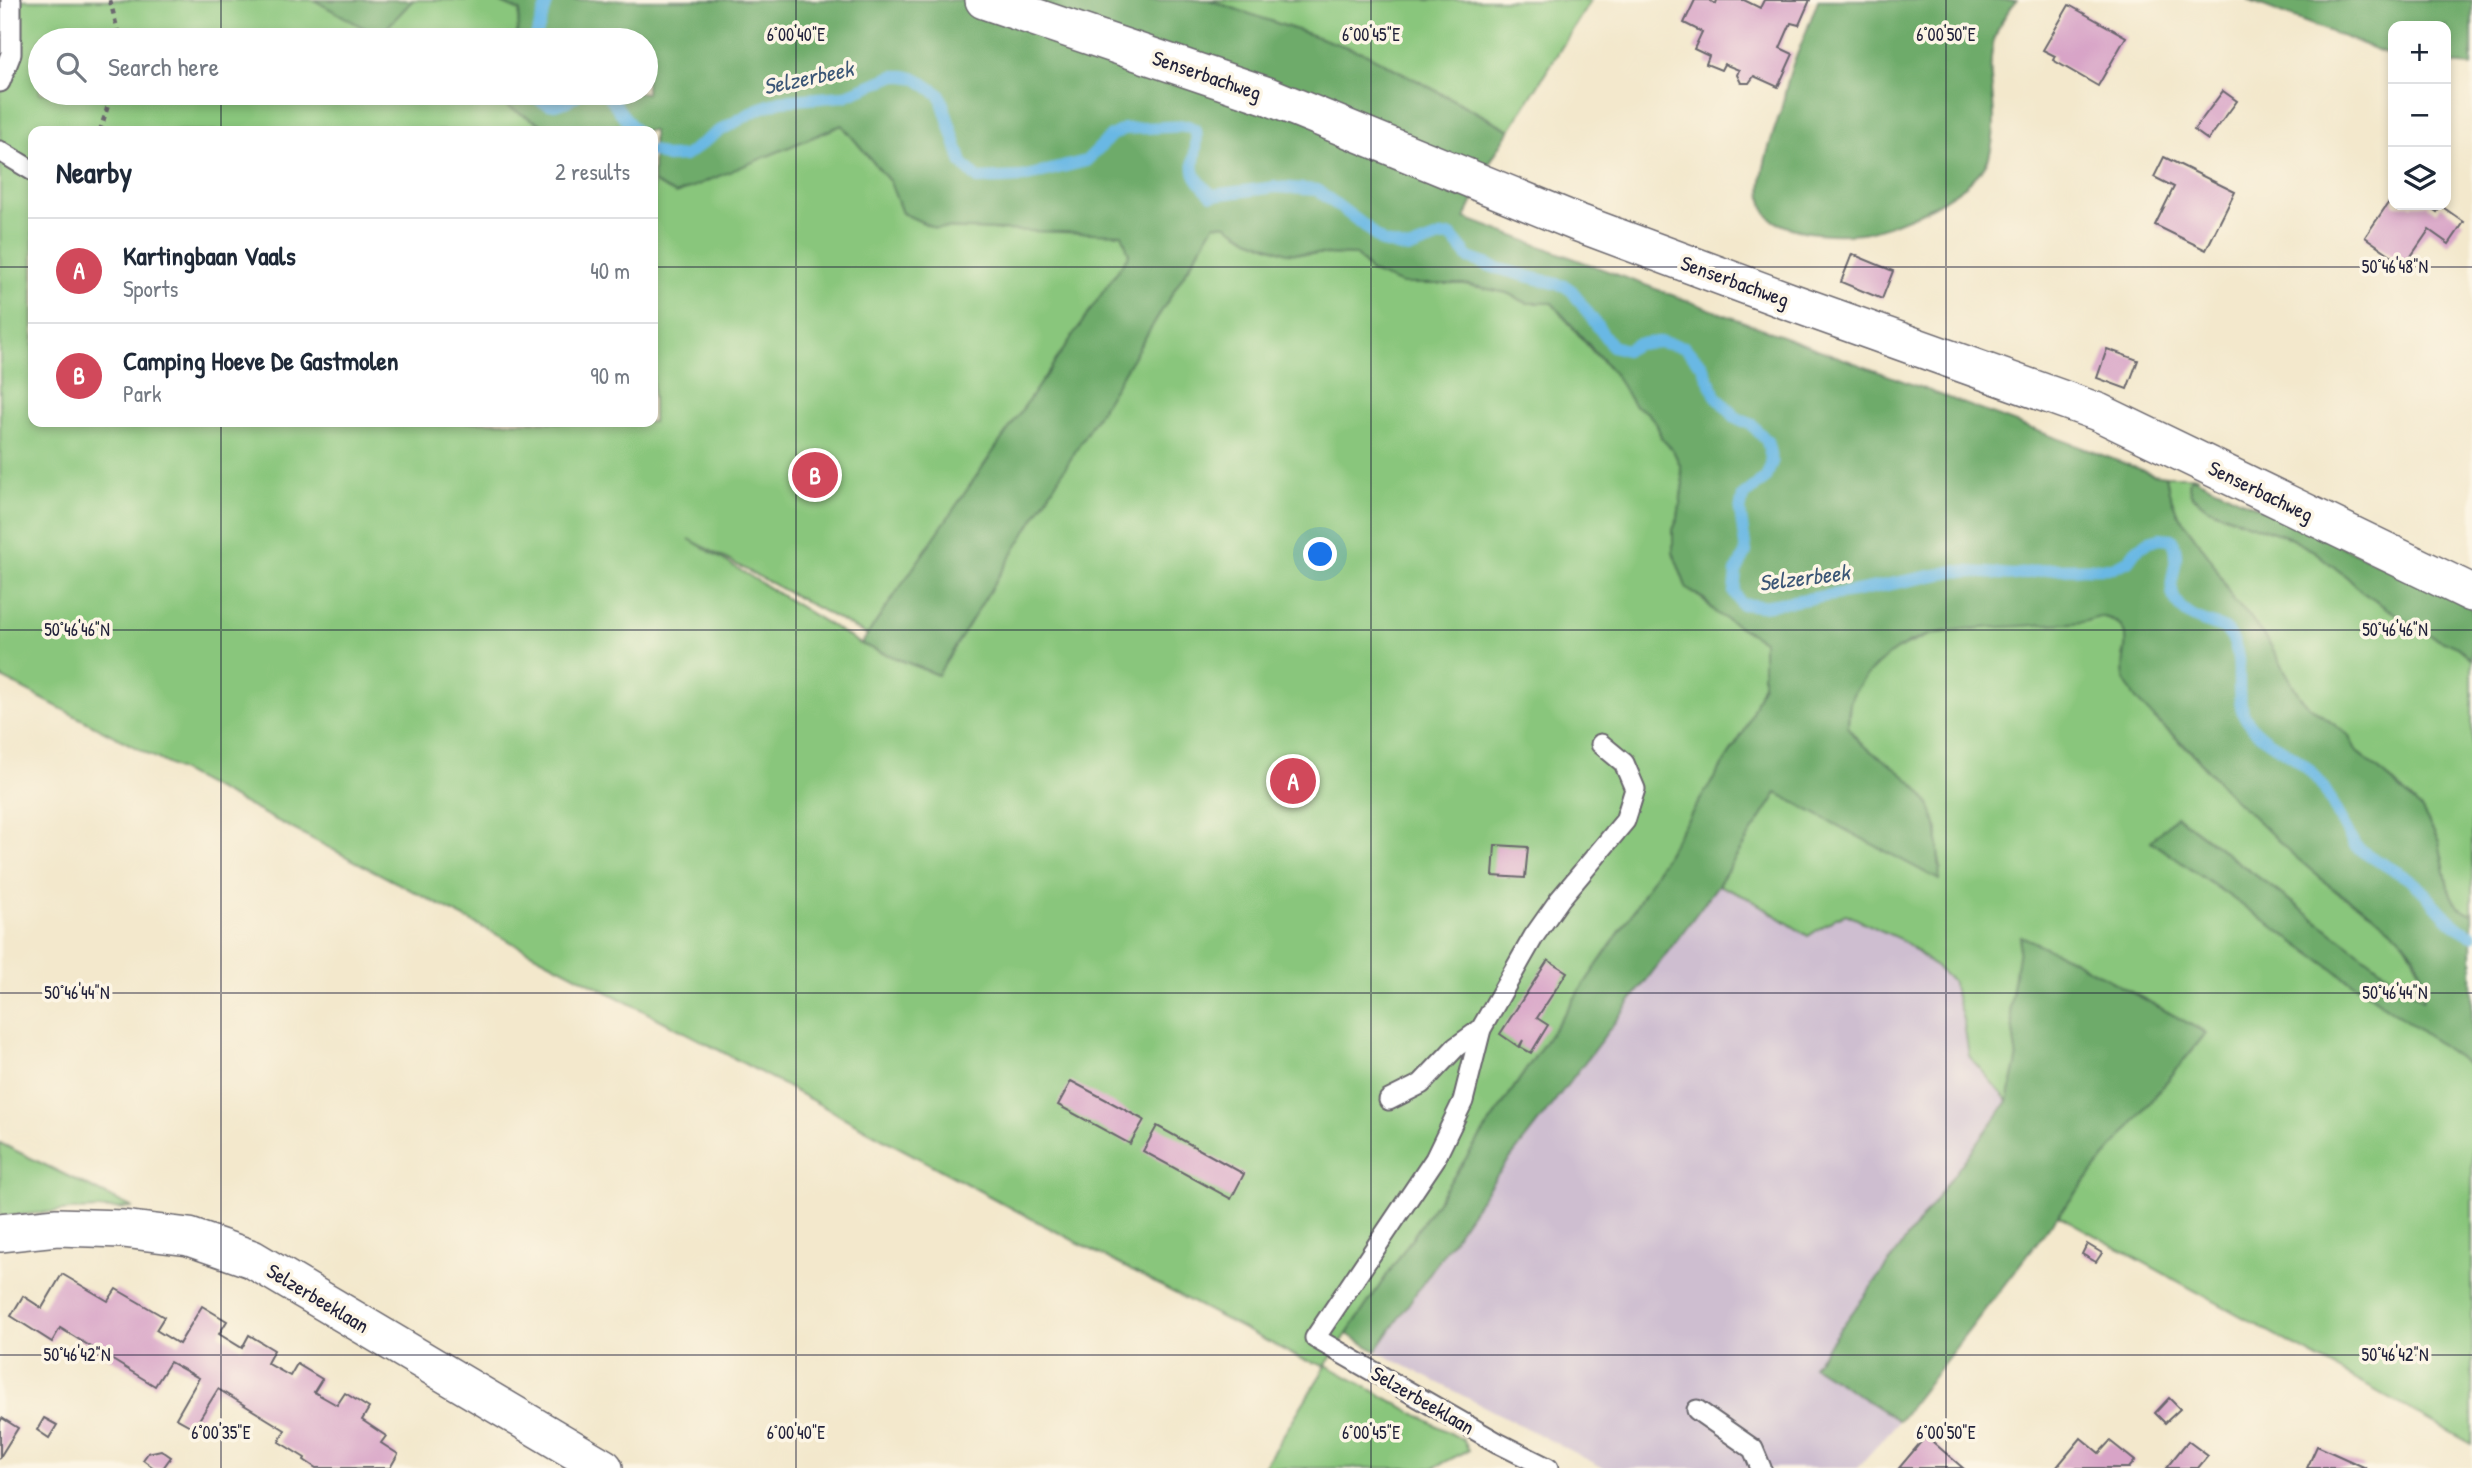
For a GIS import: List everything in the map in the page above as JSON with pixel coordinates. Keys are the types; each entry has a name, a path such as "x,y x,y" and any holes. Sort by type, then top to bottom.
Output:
{"street":[{"name":"Senserbachweg","path":"984,0 1268,96 1576,222 2098,412 2472,593"},
{"name":"Selzerbeeklaan","path":"0,1233 57,1227 123,1229 189,1237 252,1259 604,1468"}],"lane":[{"path":"0,82 11,54 11,0"},
{"path":"0,151 28,168"},
{"path":"1389,1100 1421,1084 1456,1047 1480,1029 1534,936 1560,899 1625,821 1634,789 1624,763 1601,744"},
{"name":"Selzerbeeklaan","path":"1480,1029 1463,1101 1436,1159 1315,1338 1497,1443 1548,1468"},
{"path":"1697,1409 1753,1449 1761,1468"}],"path":[{"path":"110,0 117,28"},
{"path":"102,126 108,105"}],"shaded area":[{"path":"1718,885 1750,899 1808,936 1846,914 1904,941 1951,980 1964,1023 1969,1056 2008,1101 1814,1366 1899,1421 1857,1468 1604,1468 1376,1351 1496,1177"}],"green space":[{"path":"0,0 314,0 364,28 28,28 28,105 508,105 545,126 28,126 28,427 658,427 658,185 676,194 842,125 890,182 902,213 935,228 1122,233 1188,269 1214,224 1227,225 1249,239 1287,253 1356,255 1371,272 1464,284 1507,293 1527,303 1552,303 1613,372 1634,405 1648,413 1657,425 1662,439 1673,450 1680,465 1683,483 1678,518 1673,530 1673,552 1687,589 1704,600 1716,613 1763,641 1763,684 1745,730 1679,833 1631,915 1326,1365 1463,1440 1469,1450 1433,1468 1263,1468 1326,1366 1301,1359 1017,1211 717,1049 0,677","holes":["689,539 938,673 937,675 861,644"]},
{"path":"314,0 413,0 387,28 365,28"},
{"path":"413,0 495,0 520,11 518,28 386,28"},
{"path":"495,0 1209,0 1367,54 1510,130 1493,157 1465,218 2153,474 2166,476 2177,513 2211,559 2233,600 2250,617 2271,646 2300,697 2348,735 2357,752 2422,810 2439,842 2452,897 2458,907 2472,914 2472,1067 2151,841 2176,816 2423,1000 2419,965 2399,936 2371,913 2331,887 2289,851 2230,796 2188,748 2138,702 2124,675 2124,632 2113,620 2101,617 2076,623 1972,628 1922,637 1889,655 1862,681 1851,699 1848,727 1864,746 1916,787 1930,806 1937,831 1939,880 1777,793 1718,885 1496,1177 1376,1351 1347,1334 1631,915 1679,833 1745,730 1763,684 1763,641 1716,613 1704,599 1687,589 1673,552 1673,530 1678,518 1683,483 1680,465 1673,450 1662,439 1657,425 1648,413 1634,405 1613,372 1552,303 1527,303 1507,293 1464,284 1402,284 1371,272 1356,255 1287,253 1249,239 1227,225 1215,224 938,675 861,644 1129,254 1122,234 935,228 902,213 890,182 842,125 676,194 658,185 658,126 545,126 508,107 658,105 658,28 518,28 520,11"},
{"path":"1209,0 1591,0 1510,130 1367,54"},
{"path":"1818,0 2017,0 2002,21 1994,40 1991,59 1993,136 1989,157 1982,169 1953,194 1934,205 1876,230 1841,234 1797,230 1778,223 1768,214 1763,202 1761,187 1767,153 1791,70"},
{"path":"2248,0 2472,0 2472,66 2451,64 2451,21 2388,21 2388,54"},
{"path":"2166,476 2197,476 2191,495 2206,507 2286,536 2314,551 2362,592 2425,633 2458,647 2472,659 2472,914 2458,907 2452,897 2439,842 2422,810 2357,752 2348,735 2300,697 2271,646 2250,617 2233,600 2211,559 2177,513"},
{"path":"2192,477 2472,607 2472,659 2458,647 2425,633 2362,592 2314,551 2286,536 2206,507 2191,494 2188,482"},
{"path":"2102,616 2116,622 2123,630 2126,641 2123,656 2158,722 2304,864 2338,893 2373,914 2404,940 2422,974 2425,987 2423,1001 2177,816 2152,841 2472,1067 2472,1444 2058,1215 2206,1033 2071,959 2022,937 2010,1008 2017,1060 2008,1101 1969,1056 1964,1023 1951,980 1904,941 1846,914 1808,936 1750,899 1718,885 1777,793 1941,868 1938,829 1916,786 1862,745 1848,727 1854,692 1873,666 1896,650 1931,634 1996,626 2078,622"},
{"path":"2021,936 2071,959 2206,1033 2058,1215 1899,1421 1813,1366 2008,1101 2017,1060 2010,1008"},
{"path":"0,1143 133,1208 71,1210 0,1217"}],"building":[{"path":"1695,0 1709,0 1716,4 1717,0 1744,0 1760,8 1764,0 1810,0 1799,25 1791,23 1780,48 1793,54 1778,87 1754,76 1749,83 1741,83 1737,75 1739,70 1724,64 1721,70 1706,64 1709,56 1694,49 1702,32 1684,23"},
{"path":"2069,5 2126,37 2098,86 2053,60 2055,56 2043,50"},
{"path":"2223,91 2237,101 2208,140 2194,130"},
{"path":"2164,157 2235,192 2206,250 2155,225 2174,187 2154,177"},
{"path":"2388,203 2388,210 2447,210 2464,222 2449,244 2429,230 2405,265 2365,237"},
{"path":"1852,254 1893,271 1882,299 1841,282"},
{"path":"2107,349 2138,360 2127,389 2097,378"},
{"path":"1495,845 1528,847 1525,878 1493,876"},
{"path":"1548,960 1567,972 1537,1018 1548,1025 1531,1053 1520,1047 1523,1040 1519,1047 1500,1034"},
{"path":"1071,1081 1144,1120 1130,1144 1058,1105"},
{"path":"1157,1126 1244,1174 1231,1199 1143,1151"},
{"path":"2087,1244 2102,1253 2096,1262 2082,1254"},
{"path":"62,1274 108,1301 116,1289 164,1317 156,1330 179,1344 202,1306 227,1321 219,1334 242,1348 249,1335 274,1350 267,1363 290,1376 297,1364 322,1379 314,1392 337,1405 345,1393 369,1408 362,1420 386,1436 381,1443 398,1454 390,1468 316,1468 279,1442 285,1430 218,1389 194,1428 176,1418 199,1378 170,1362 155,1386 60,1328 52,1342 11,1316 23,1296 42,1308"},
{"path":"2169,1398 2180,1409 2165,1423 2155,1413"},
{"path":"2,1418 18,1428 0,1457 0,1422"},
{"path":"44,1418 57,1425 49,1438 37,1430"},
{"path":"1926,1436 1963,1468 1899,1468"},
{"path":"2081,1438 2099,1453 2110,1441 2135,1461 2129,1468 2056,1468"},
{"path":"2188,1441 2208,1456 2198,1468 2166,1468"},
{"path":"2317,1446 2366,1468 2307,1468"},
{"path":"161,1450 171,1457 163,1468 154,1468 143,1460 148,1453"}],"waterway":[{"name":"Selzerbeek","path":"539,28 548,0"},
{"name":"Selzerbeek","path":"658,153 667,157 685,156 716,133 758,109 781,101 844,96 893,76 917,79 940,95 962,163 978,179 1023,177 1086,161 1111,136 1124,129 1188,126 1196,130 1194,171 1212,195 1276,187 1317,190 1382,242 1408,249 1440,237 1451,236 1469,258 1565,286 1572,291 1612,346 1626,350 1637,344 1659,342 1684,347 1702,365 1716,396 1735,417 1752,425 1767,441 1772,462 1766,478 1743,496 1740,511 1746,552 1736,572 1734,592 1741,604 1762,606 1852,592 1955,571 2014,575 2051,569 2113,568 2128,561 2136,550 2149,541 2171,539 2176,554 2172,593 2187,613 2223,629 2232,637 2238,659 2241,705 2249,723 2263,737 2313,774 2359,849 2417,885 2446,917 2472,935"},
{"name":"Selzerbeek","path":"615,105 631,126"}],"place":[{"name":"Camping Hoeve De Gastmolen","path":"815,475"},
{"name":"Kartingbaan Vaals","path":"1293,781"}]}
